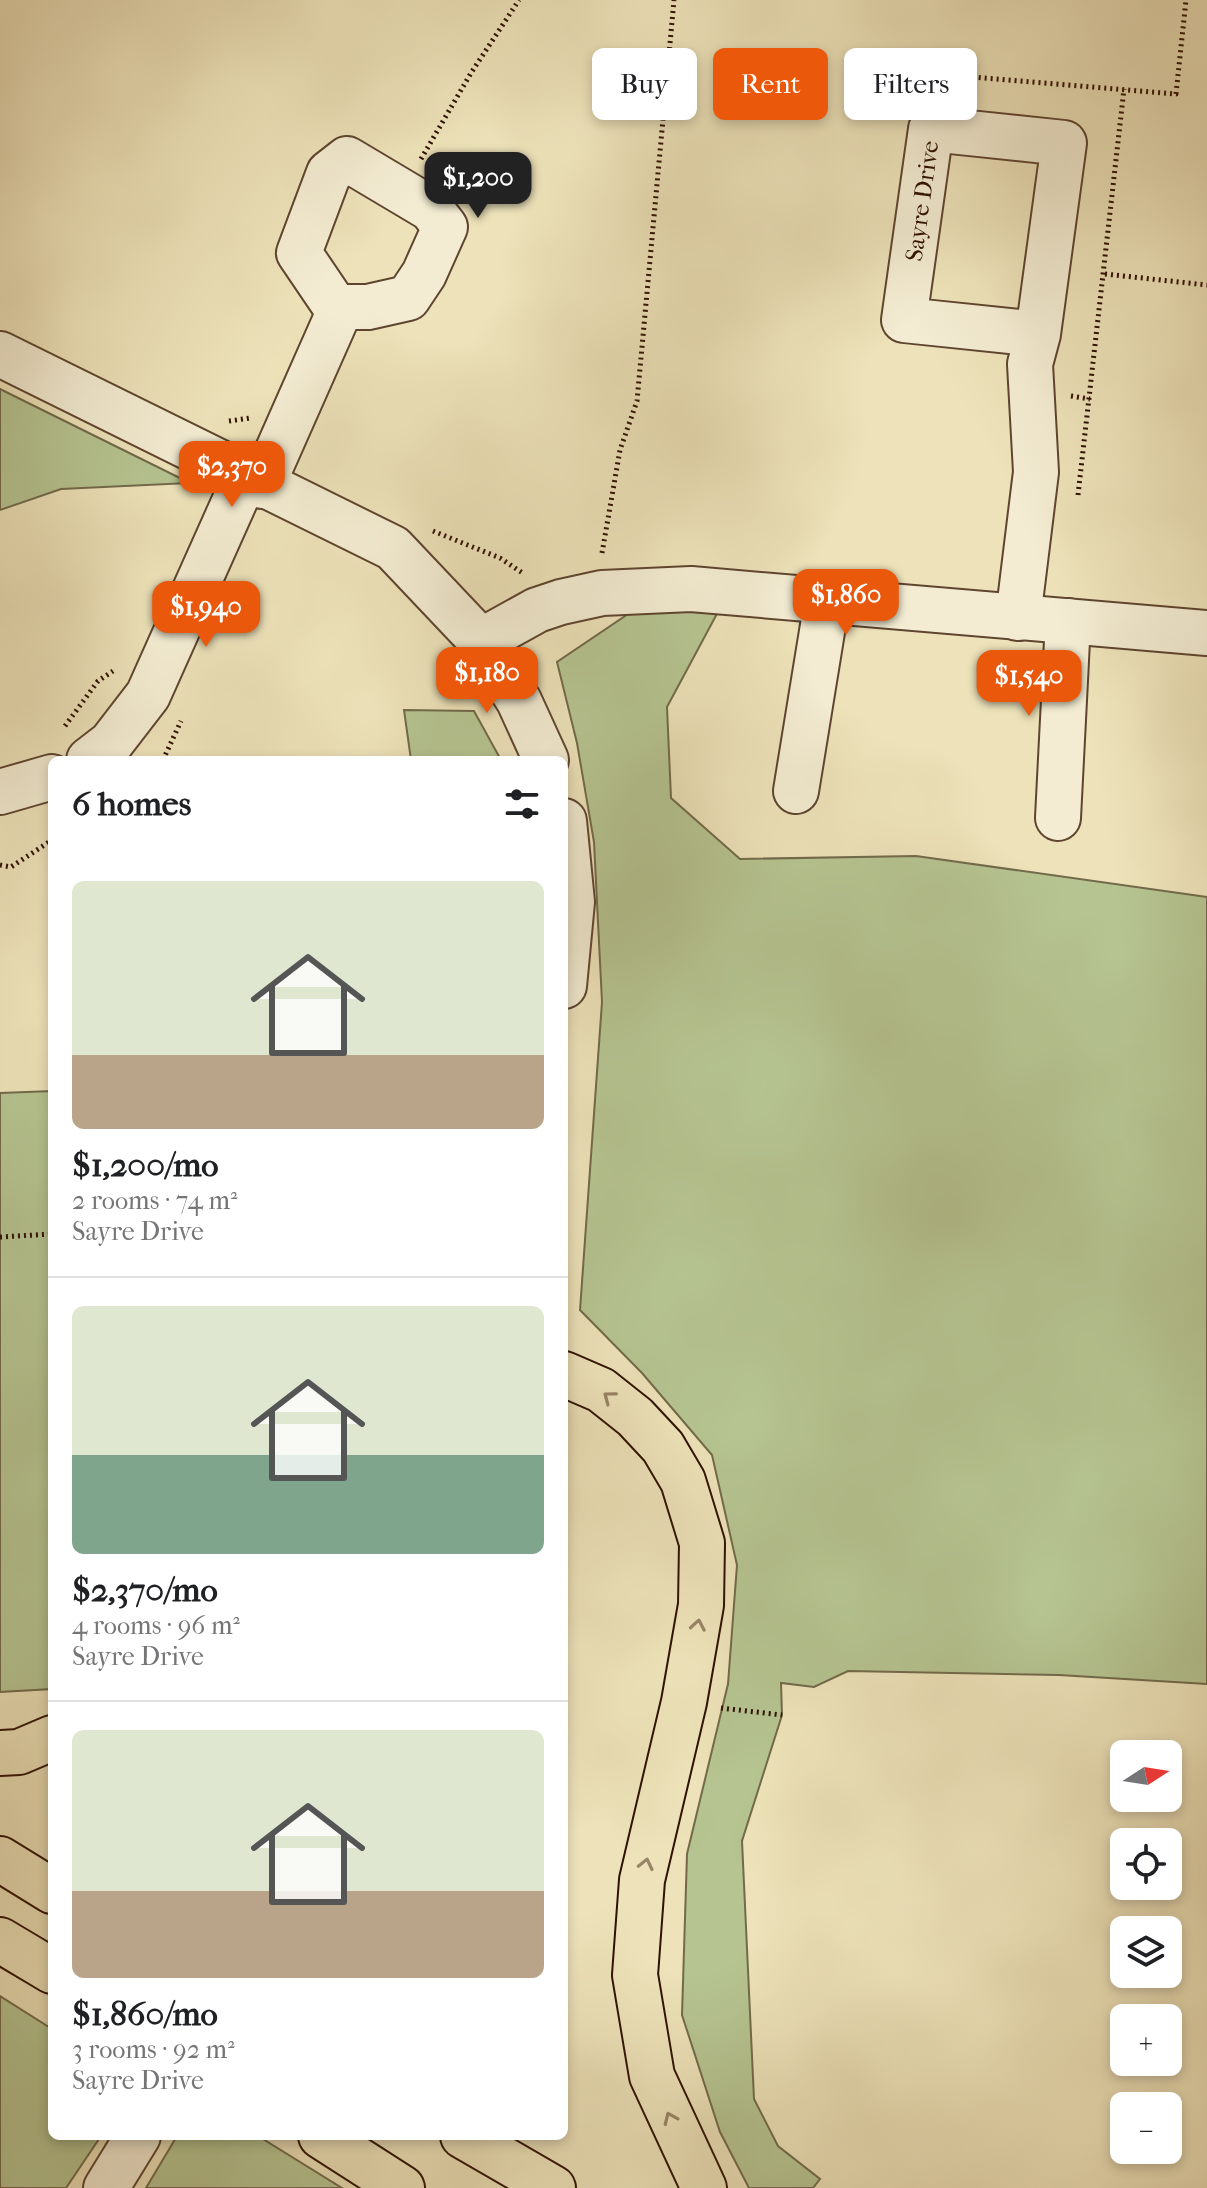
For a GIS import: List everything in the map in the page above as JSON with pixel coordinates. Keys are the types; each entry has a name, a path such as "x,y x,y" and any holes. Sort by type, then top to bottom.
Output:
{"highway":[{"path":"568,1376 601,1390 635,1417 663,1447 683,1481 702,1543 701,1605 684,1702 642,1880 635,1975 652,2076 704,2188"},
{"path":"0,1753 19,1752 48,1740"},
{"path":"0,1859 48,1889"},
{"path":"0,1940 48,1969"},
{"path":"327,2140 402,2188"},
{"path":"470,2140 553,2188"}],"street":[{"name":"Sayre Drive","path":"1018,618 1036,472 1030,364 1038,334 1064,143 931,129 904,320 1038,334"},
{"path":"94,756 111,743 148,695 339,312"},
{"path":"0,354 393,548 481,641 519,701 544,756"},
{"path":"481,641 537,610 595,594 691,589 1207,633"},
{"path":"796,791 827,601"},
{"path":"1058,818 1068,621"},
{"path":"0,792 48,778"},
{"path":"568,862 572,902 568,944"},
{"path":"106,2188 136,2140"}],"path":[{"path":"416,168 471,73 519,0"},
{"path":"595,594 620,450 637,401 674,0"},
{"path":"977,77 1176,94 1186,0"},
{"path":"1078,495 1124,89"},
{"path":"1105,274 1207,285"},
{"path":"0,865 11,867 48,843"},
{"path":"0,1237 48,1234"},
{"path":"684,1702 782,1715"}],"green space":[{"path":"0,389 190,483 61,489 0,510"},
{"path":"634,610 719,610 667,707 671,798 740,859 916,856 1207,897 1207,1684 1059,1675 848,1671 814,1687 781,1683 782,1715 742,1841 754,2099 778,2146 820,2179 813,2188 749,2188 720,2132 682,2015 687,1854 728,1684 737,1565 712,1455 642,1373 580,1310 602,1002 594,842 577,743 557,662"},
{"path":"404,710 474,711 499,756 410,756"},
{"path":"48,1091 48,1689 0,1692 0,1093"},
{"path":"0,1996 48,2026 48,2140 98,2140 66,2188 0,2188"},
{"path":"175,2140 264,2140 342,2188 146,2188"}]}
